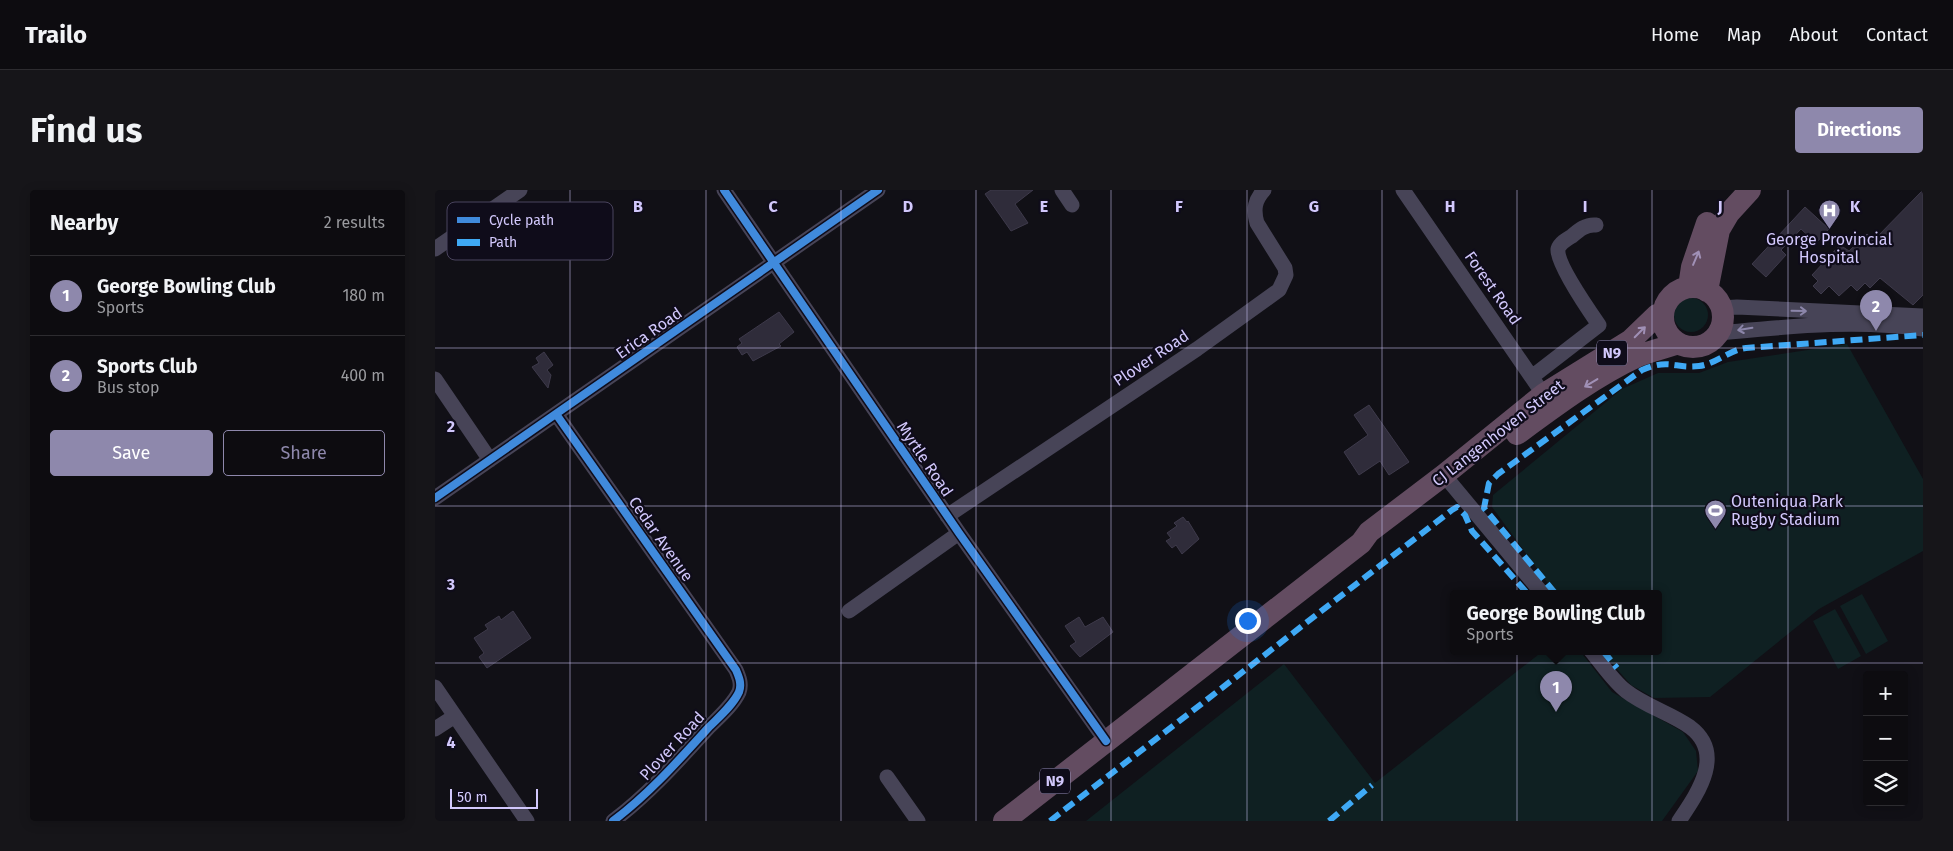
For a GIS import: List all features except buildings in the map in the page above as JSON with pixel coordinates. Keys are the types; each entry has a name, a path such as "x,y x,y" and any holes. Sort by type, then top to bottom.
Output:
{"highway":[{"path":"1718,333 1722,321 1721,308 1717,300 1698,289 1692,266 1709,217 1731,190"},
{"path":"1698,289 1719,230 1729,213 1750,190"},
{"name":"N9","path":"1663,313 1670,298 1679,291 1698,289"},
{"name":"CJ Langenhoven Street","path":"1004,821 1361,543 1369,541 1447,480 1543,393 1631,340 1657,315 1663,313"},
{"path":"1663,313 1666,330 1678,343"},
{"name":"N9","path":"1678,343 1700,346 1710,341 1718,333"},
{"name":"CJ Langenhoven Street","path":"1543,393 1678,343"}],"street":[{"path":"503,202 520,190"},
{"name":"Myrtle Road","path":"724,190 947,516 1106,741"},
{"name":"Erica Road","path":"435,498 878,190"},
{"path":"1062,190 1072,205"},
{"name":"Plover Road","path":"947,516 1197,349 1279,290 1286,275 1285,268 1259,228 1255,215 1257,199 1264,190"},
{"name":"Forest Road","path":"1403,190 1543,393"},
{"path":"1543,393 1599,324 1571,282 1558,254 1563,242 1587,225 1596,224"},
{"path":"435,249 447,241"},
{"path":"1721,308 1737,307 1923,316"},
{"path":"1718,333 1757,327 1848,323 1923,328"},
{"path":"435,379 490,460"},
{"name":"Cedar Avenue","path":"556,414 736,670 740,682"},
{"path":"1447,480 1539,590"},
{"path":"849,611 959,533"},
{"path":"1594,655 1626,691 1689,727 1704,744 1707,760 1704,779 1679,821"},
{"name":"Plover Road","path":"613,821 646,794 694,744 732,702 740,690 740,682"},
{"path":"435,687 527,821"},
{"path":"435,729 455,716"},
{"path":"887,777 918,821"}],"shaded area":[{"path":"1691,298 1698,299 1703,303 1707,308 1707,322 1703,327 1698,331 1691,332 1684,331 1679,327 1675,322 1674,315 1675,308 1679,303 1684,299"},
{"name":"Outeniqua Park Rugby Stadium","path":"1847,344 1923,479 1923,551 1819,609 1710,697 1654,698 1631,685 1605,655 1662,655 1662,590 1553,590 1492,507 1493,495 1622,389 1658,373 1699,373 1728,362"},
{"path":"1862,594 1888,641 1866,654 1840,606"},
{"path":"1835,609 1861,656 1838,669 1813,621"},
{"path":"1538,655 1583,655 1612,692 1683,732 1696,751 1698,771 1662,821 1086,821 1284,664 1375,783"}],"marked path":[{"path":"1552,590 1484,508 1489,483 1498,474 1642,370 1666,364 1691,367 1705,365 1734,351 1746,348 1923,335"},
{"path":"1050,821 1457,507 1465,515 1472,531 1524,590"},
{"path":"1606,655 1617,668"},
{"path":"1329,821 1372,785"}],"cycle path":[{"path":"724,190 959,533 1106,741"},
{"path":"435,498 878,190"},
{"path":"556,414 736,670 740,683 739,692 725,711 651,788 613,821"}],"place":[{"name":"George Provincial Hospital","path":"1829,229"},
{"name":"Sports Club","path":"1876,331"},
{"name":"Outeniqua Park Rugby Stadium","path":"1715,529"},
{"name":"George Bowling Club","path":"1556,712"}]}
